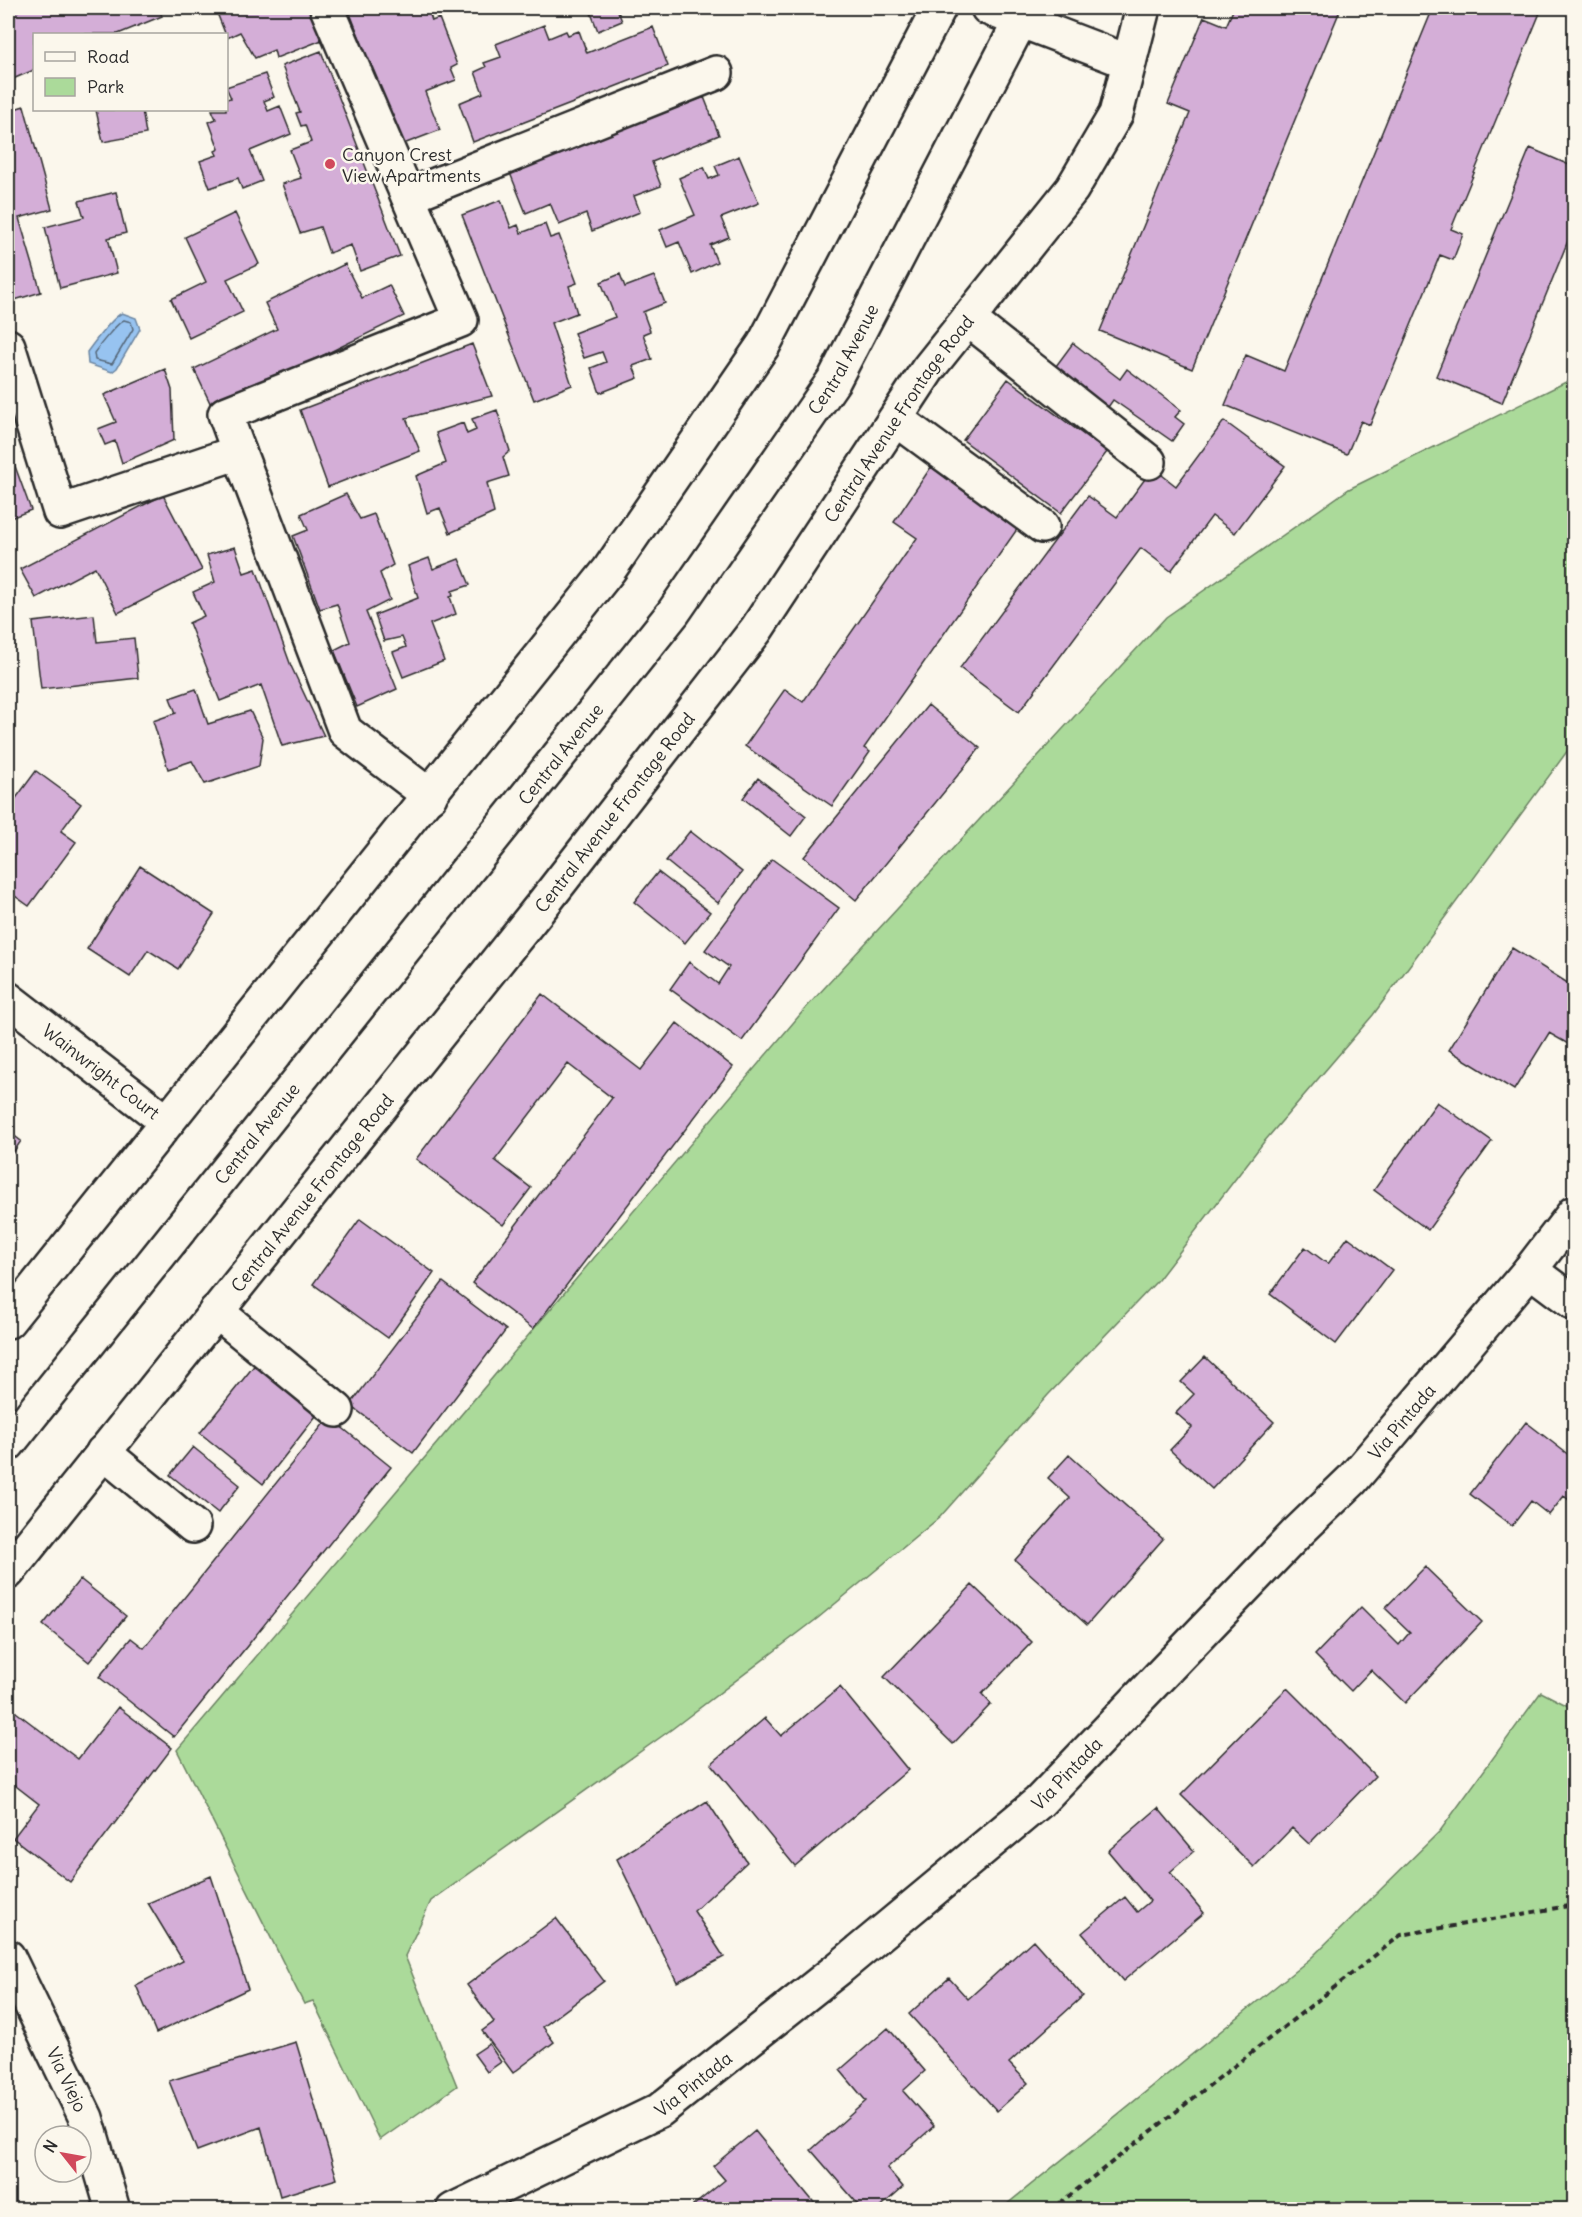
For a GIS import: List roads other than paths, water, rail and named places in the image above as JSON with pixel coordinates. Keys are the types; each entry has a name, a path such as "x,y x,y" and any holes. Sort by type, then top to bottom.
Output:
{"street":[{"path":"327,8 461,320 225,414 345,732 430,796"},
{"path":"8,1321 609,570 764,344 939,8"},
{"path":"988,8 1024,14 1129,62"},
{"name":"Central Avenue Frontage Road","path":"8,1572 543,904 756,630 928,369 1072,189 1116,114 1143,8"},
{"name":"Central Avenue","path":"8,1444 673,613 834,380 1024,14"},
{"path":"408,196 716,73"},
{"path":"968,319 1149,462"},
{"path":"8,346 60,512 239,452"},
{"path":"896,419 1042,526"},
{"name":"Wainwright Court","path":"8,999 167,1122"},
{"name":"Via Pintada","path":"453,2210 660,2110 838,1969 1039,1802 1297,1533 1352,1480 1530,1270 1575,1213"},
{"path":"1530,1270 1575,1303"},
{"path":"216,1311 337,1410"},
{"path":"103,1452 192,1526"},
{"name":"Via Viejo","path":"8,1956 86,2118 113,2210"}],"water":[{"path":"122,313 136,318 140,329 117,368 112,372 88,364 87,352"}],"place":[{"name":"Canyon Crest View Apartments","path":"330,164"}]}
